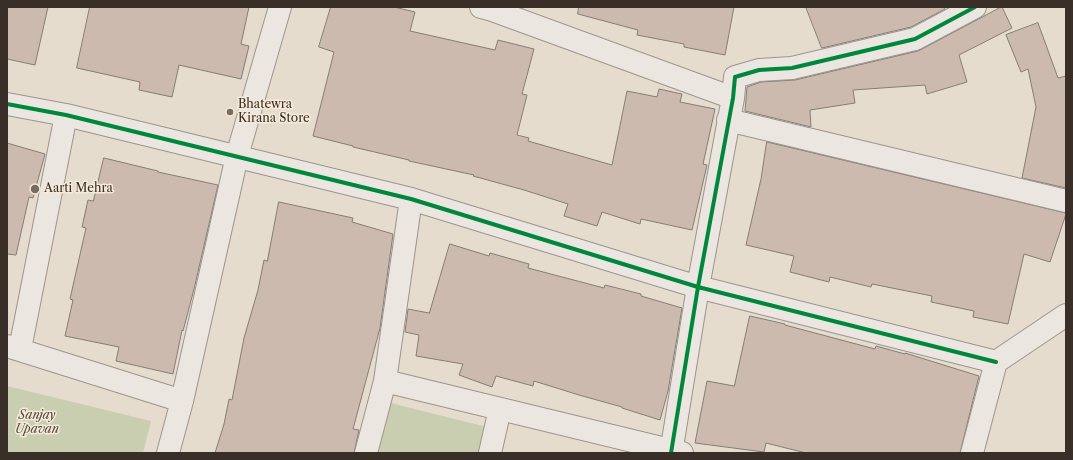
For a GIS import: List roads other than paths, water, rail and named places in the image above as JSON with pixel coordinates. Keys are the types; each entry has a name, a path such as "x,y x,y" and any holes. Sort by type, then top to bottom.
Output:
{"street":[{"path":"168,453 182,402 238,156 280,7"},
{"path":"385,381 675,452 698,287 735,77 759,70 792,68 915,39 975,7"},
{"path":"488,8 732,98"},
{"path":"7,104 66,115 411,199 698,287 996,362"},
{"path":"66,115 14,348 182,402"},
{"path":"728,120 1066,201"},
{"path":"366,453 385,381 411,199"},
{"path":"972,453 996,362 1066,315"},
{"path":"490,453 500,409"}],"place":[{"name":"Bhatewra Kirana Store","path":"230,112"},
{"name":"Aarti Mehra","path":"35,189"}],"park label":[{"name":"Sanjay Upavan","path":"37,423"}]}
